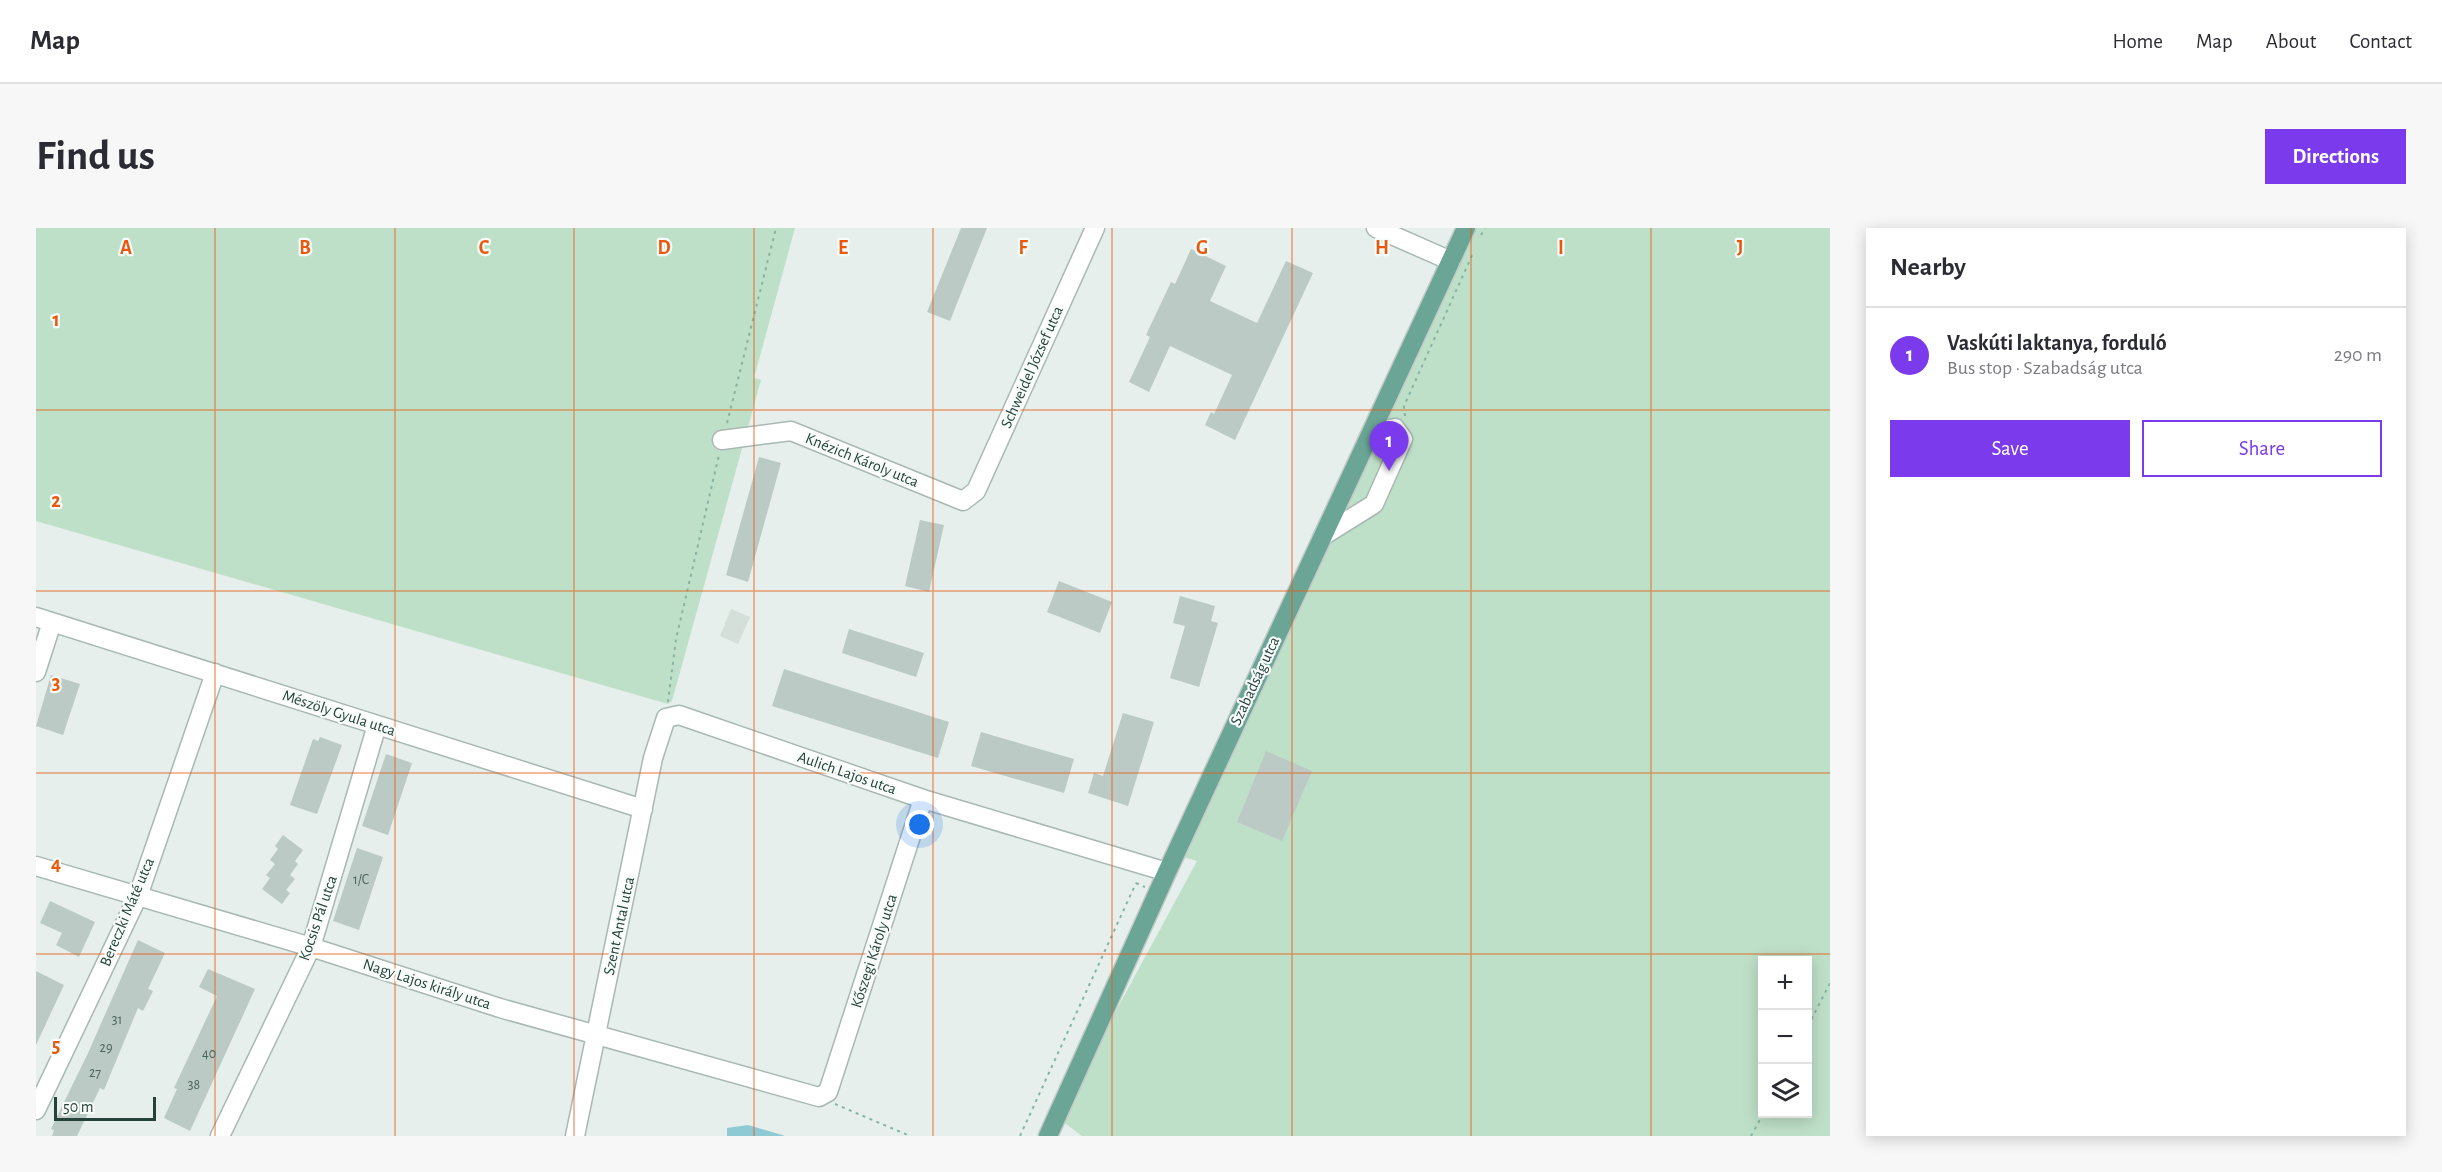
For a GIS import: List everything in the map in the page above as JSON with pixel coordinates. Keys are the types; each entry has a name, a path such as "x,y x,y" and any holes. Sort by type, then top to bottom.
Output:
{"main road":[{"name":"Szabadság utca","path":"1048,1136 1167,872 1450,261 1473,233"}],"street":[{"name":"Schweidel József utca","path":"963,501 976,491 1095,228"},
{"path":"1376,228 1450,261"},
{"path":"1323,536 1374,504 1404,439 1395,428 1371,433"},
{"name":"Knézich Károly utca","path":"722,440 791,431 963,501"},
{"path":"36,672 44,620"},
{"name":"Mészöly Gyula utca","path":"44,620 643,809"},
{"name":"Bereczki Máté utca","path":"36,1110 138,896 214,673"},
{"name":"Aulich Lajos utca","path":"666,718 679,715 923,799 1167,872"},
{"name":"Szent Antal utca","path":"575,1136 653,759 666,718"},
{"name":"Kocsis Pál utca","path":"220,1136 311,947 377,725"},
{"name":"Kőszegi Károly utca","path":"819,1097 828,1092 923,799"},
{"name":"Nagy Lajos király utca","path":"36,866 311,947 500,1008 819,1097"}],"path":[{"path":"666,718 676,639 722,440 776,228"},
{"path":"1473,233 1485,228"},
{"path":"1405,417 1404,406 1475,249"},
{"path":"1020,1136 1143,865"},
{"path":"1812,1018 1830,983"},
{"path":"819,1097 910,1136"},
{"path":"1751,1136 1760,1118"}],"shaded area":[{"path":"731,609 750,617 738,644 720,636"}],"green space":[{"path":"36,228 795,228 754,378 761,380 672,701 668,704 36,521"},
{"path":"1471,228 1830,228 1830,1136 1082,1136 1058,1118 1197,861 1183,857"}],"water":[{"path":"748,1125 785,1136 727,1136 727,1128"}],"building":[{"path":"961,228 987,228 950,321 927,312"},
{"path":"1191,249 1226,266 1210,301 1257,323 1286,261 1313,273 1235,440 1205,425 1211,412 1214,414 1232,375 1170,346 1149,392 1129,382 1150,337 1146,335 1171,282 1175,284"},
{"path":"759,457 781,463 748,582 726,575"},
{"path":"920,520 944,525 929,592 905,586"},
{"path":"1059,581 1112,602 1100,633 1047,612"},
{"path":"1180,596 1215,606 1211,621 1218,623 1199,687 1170,678 1185,626 1173,623"},
{"path":"849,629 924,653 916,677 842,653"},
{"path":"784,669 949,722 938,758 772,706"},
{"path":"51,675 80,684 63,735 36,726"},
{"path":"1123,713 1154,722 1128,806 1088,793 1094,773 1103,776"},
{"path":"981,732 1074,759 1064,793 971,766"},
{"path":"320,737 342,745 317,814 290,805 313,739 318,741"},
{"path":"1266,751 1312,771 1282,841 1237,822"},
{"path":"386,754 412,763 388,835 362,826"},
{"path":"283,835 303,850 295,861 298,864 290,875 295,879 286,890 290,893 282,904 262,889 270,878 266,875 275,864 270,860 278,849 275,846"},
{"path":"357,848 383,857 359,930 333,921"},
{"path":"50,901 95,922 79,957 56,945 62,933 40,923"},
{"path":"138,940 165,953 148,989 153,991 143,1011 138,1008 104,1090 100,1088 77,1136 52,1136 54,1130 51,1129 88,1053"},
{"path":"208,969 255,989 190,1131 164,1118 177,1089 174,1088 217,996 199,987"},
{"path":"36,971 64,985 36,1045"}],"place":[{"name":"Vaskúti laktanya, forduló","path":"1389,471"}]}
